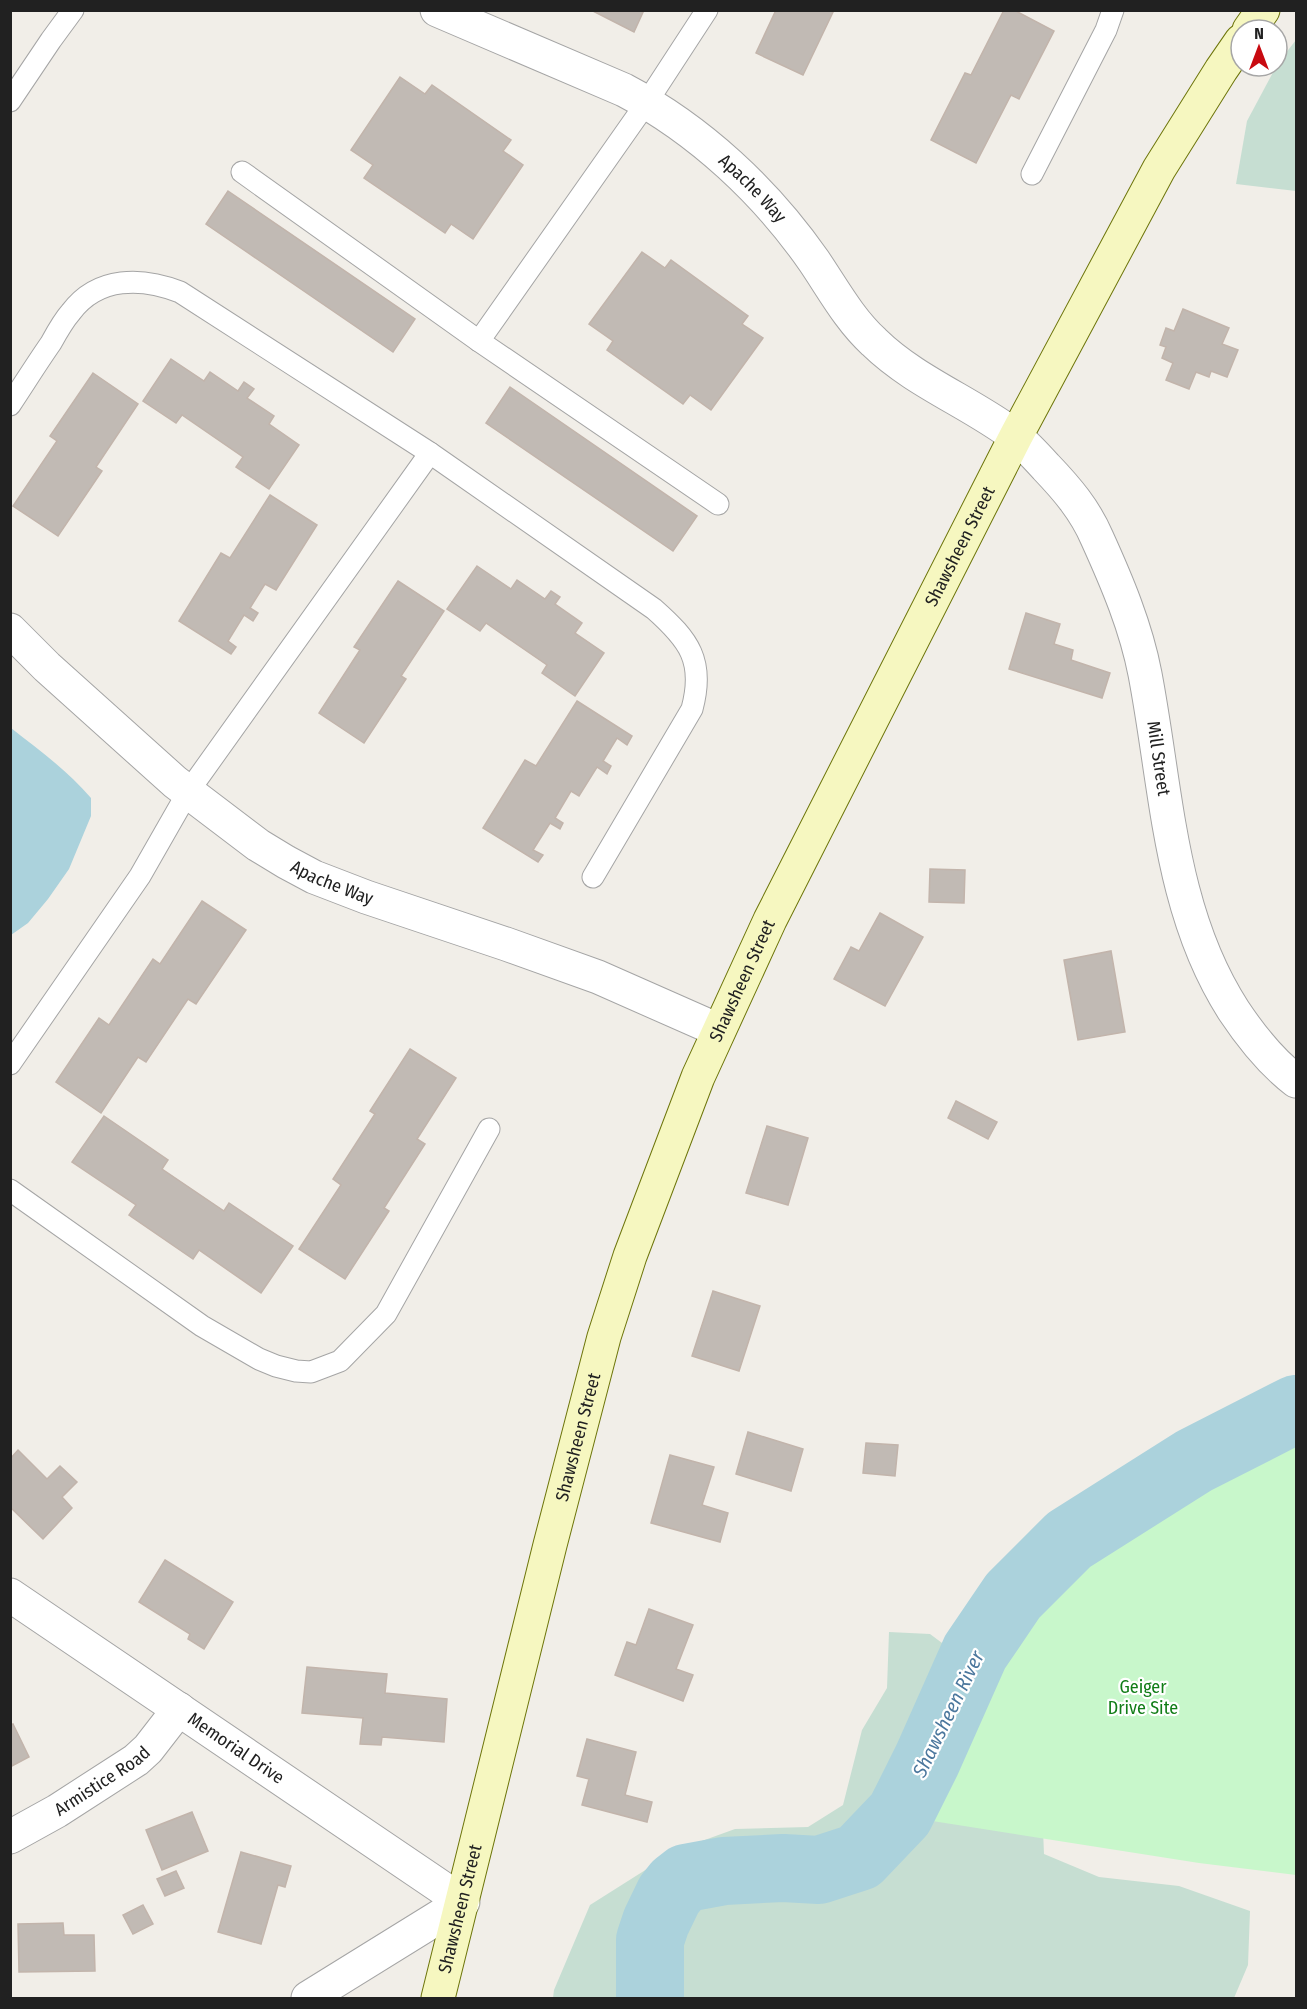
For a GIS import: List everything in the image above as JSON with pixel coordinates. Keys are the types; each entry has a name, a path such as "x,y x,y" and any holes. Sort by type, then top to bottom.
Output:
{"main road":[{"name":"Shawsheen Street","path":"438,1998 544,1568 604,1337 630,1256 718,1030 770,920 1016,436 1159,169 1229,58"}],"street":[{"name":"Apache Way","path":"436,10 601,79 647,102 722,159 757,192 814,261 848,313 871,340 896,362 1016,436"},
{"name":"Mill Street","path":"1016,436 1073,496 1087,517 1130,617 1144,671 1178,876 1208,967 1222,993 1256,1041 1275,1064 1296,1081"},
{"name":"Apache Way","path":"10,630 47,667 188,792 258,845 314,877 598,977 718,1030"},
{"name":"Memorial Drive","path":"10,1595 463,1902"},
{"name":"Armistice Road","path":"10,1837 57,1811 135,1760 148,1749 179,1709"},
{"path":"308,1998 463,1902"}],"lane":[{"path":"10,100 73,10"},
{"path":"479,341 647,102 707,10"},
{"path":"1032,174 1106,30 1113,10"},
{"path":"242,172 479,341 718,504"},
{"path":"10,405 72,310 90,295 108,285 124,281 162,285 180,292 430,453 654,609 675,628 694,656 697,675 692,710 593,877"},
{"path":"10,1064 140,876 188,792 430,453"},
{"path":"10,1190 202,1326 231,1344 276,1366 311,1372 340,1360 386,1314 489,1129"}],"green space":[{"path":"1296,40 1296,191 1236,184 1247,121 1270,78 1289,78 1289,49"},
{"name":"Geiger Drive Site","path":"1296,1410 1296,1875 1199,1863 907,1817 932,1779 952,1696 1009,1615 1058,1561 1119,1509"},
{"path":"889,1632 930,1634 997,1684 1040,1754 1044,1854 1099,1877 1179,1886 1250,1911 1248,1965 1234,1998 553,1998 554,1990 590,1905 677,1850 735,1829 808,1827 843,1805 862,1730 887,1688"}],"water":[{"path":"11,728 53,761 82,788 91,798 91,816 69,869 28,923 11,935"}],"building":[{"path":"591,10 644,10 634,32"},
{"path":"776,10 834,10 803,75 756,53"},
{"path":"1004,10 1014,10 1054,31 1019,99 1011,95 976,163 931,140 965,73 971,75"},
{"path":"400,77 425,94 432,85 511,140 503,151 523,165 473,239 451,224 445,233 364,178 373,165 351,150"},
{"path":"228,191 415,319 393,352 206,224"},
{"path":"642,252 665,268 671,260 748,316 742,324 763,338 711,410 690,395 683,404 607,350 613,341 589,324"},
{"path":"1183,309 1229,328 1222,344 1238,350 1227,377 1211,371 1209,377 1196,372 1189,389 1166,380 1173,363 1162,358 1166,347 1160,345 1166,328 1174,331"},
{"path":"171,359 204,381 210,372 238,391 244,382 254,389 247,398 274,416 269,424 299,445 269,489 236,467 243,457 182,415 176,423 143,401"},
{"path":"93,373 138,404 96,467 102,471 58,536 13,506 57,441 50,436"},
{"path":"510,387 697,516 673,551 486,423"},
{"path":"270,495 317,525 276,590 265,584 250,608 258,613 253,621 244,615 228,641 236,647 231,654 179,621 221,553 230,558"},
{"path":"477,566 511,589 517,580 545,599 551,591 560,597 555,604 582,623 575,633 604,653 575,696 542,673 547,665 486,623 480,631 447,609"},
{"path":"398,581 444,611 401,676 406,679 364,743 319,713 360,650 354,647"},
{"path":"1026,613 1060,624 1054,644 1073,650 1071,660 1110,673 1102,698 1009,669"},
{"path":"577,701 632,736 627,745 617,738 603,761 611,766 607,774 597,767 579,796 571,791 555,818 563,823 560,829 550,823 533,850 543,855 538,862 483,828 525,760 536,766"},
{"path":"930,869 965,870 964,903 929,902"},
{"path":"202,901 246,930 196,1004 188,999 146,1062 138,1057 101,1113 56,1082 99,1018 109,1025 153,959 160,964"},
{"path":"880,913 923,937 885,1006 834,979 851,947 859,951"},
{"path":"1111,951 1125,1032 1078,1040 1064,960"},
{"path":"410,1049 456,1078 417,1139 425,1144 384,1208 389,1211 345,1279 299,1249 341,1185 333,1179 375,1114 370,1111"},
{"path":"956,1101 997,1122 988,1139 948,1118"},
{"path":"104,1116 168,1160 162,1169 224,1211 229,1203 293,1246 261,1293 199,1250 193,1259 129,1215 136,1205 72,1162"},
{"path":"767,1126 808,1138 788,1205 746,1193"},
{"path":"713,1291 760,1306 739,1371 692,1356"},
{"path":"748,1432 803,1449 791,1491 736,1474"},
{"path":"866,1443 898,1445 895,1476 863,1473"},
{"path":"18,1450 47,1479 60,1466 77,1482 62,1497 72,1508 43,1539 10,1507 10,1459"},
{"path":"670,1455 714,1467 702,1505 728,1513 720,1542 651,1523"},
{"path":"165,1560 233,1602 204,1649 188,1639 190,1634 139,1602"},
{"path":"649,1609 693,1625 676,1669 693,1675 683,1701 615,1675 627,1642 636,1645"},
{"path":"307,1667 387,1674 385,1693 447,1699 444,1742 382,1737 381,1745 360,1744 363,1718 302,1713"},
{"path":"13,1724 29,1757 10,1767 10,1725"},
{"path":"587,1739 636,1752 625,1795 652,1802 647,1822 582,1805 589,1779 577,1776"},
{"path":"192,1812 208,1851 162,1870 146,1830"},
{"path":"241,1852 291,1866 285,1887 278,1885 261,1944 218,1932"},
{"path":"176,1871 184,1888 165,1896 157,1879"},
{"path":"143,1905 153,1924 133,1934 123,1915"},
{"path":"63,1923 64,1935 94,1935 95,1971 19,1972 18,1924"}],"waterway":[{"name":"Shawsheen River","path":"650,1998 650,1940 669,1895 677,1885 686,1878 724,1871 783,1868 819,1870 859,1857 900,1814 927,1760 975,1652 1013,1596 1069,1540 1194,1461 1296,1409"}]}
